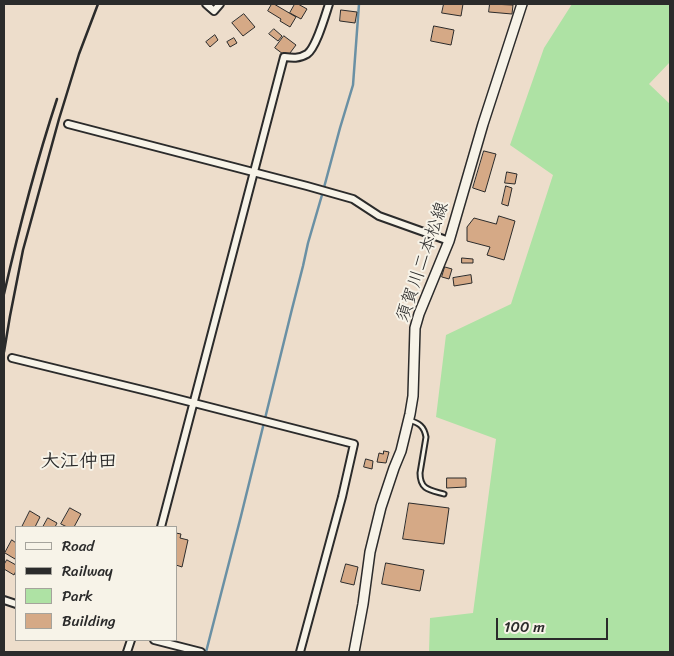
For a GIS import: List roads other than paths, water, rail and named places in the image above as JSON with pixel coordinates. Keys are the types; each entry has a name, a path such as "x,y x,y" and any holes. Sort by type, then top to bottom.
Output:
{"main road":[{"name":"須賀川二本松線","path":"354,652 370,552 381,507 401,451 409,419 413,396 416,328 423,304 449,241 483,124 522,4"}],"street":[{"path":"206,4 214,11 220,4"},
{"path":"161,526 284,57 296,59 308,54 315,44 329,4"},
{"path":"68,124 353,199 379,216 449,241"},
{"path":"12,358 354,444 342,497 300,652"},
{"path":"158,641 201,652"}],"lane":[{"path":"409,419 423,426 426,436 420,473 423,486 429,490 444,494"}],"waterway":[{"path":"206,652 308,243 353,85 359,4"}],"railway":[{"path":"4,352 23,250 59,119 79,54 98,4"},
{"path":"4,294 28,196 57,99"}],"district":[{"name":"大江仲田","path":"79,462"}]}
